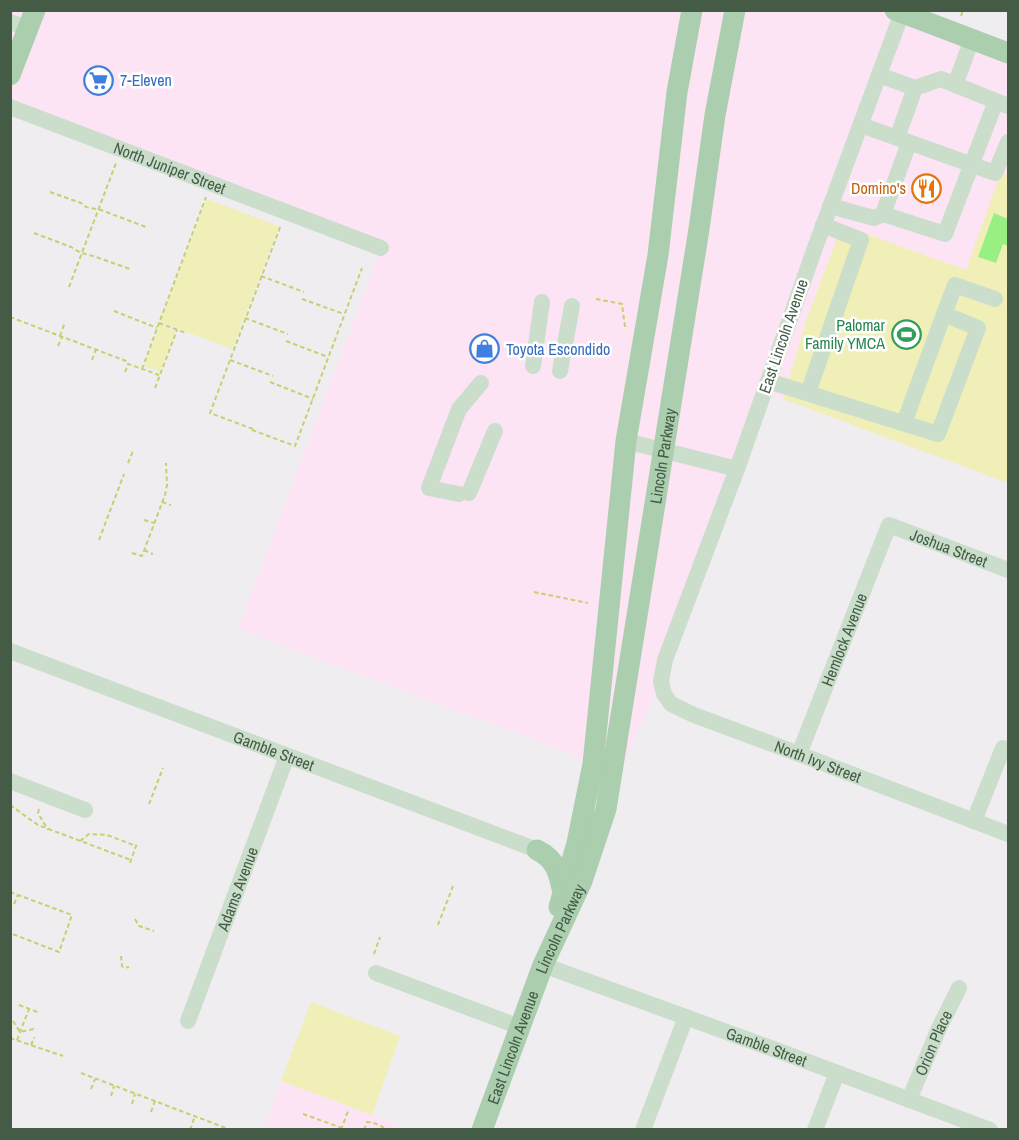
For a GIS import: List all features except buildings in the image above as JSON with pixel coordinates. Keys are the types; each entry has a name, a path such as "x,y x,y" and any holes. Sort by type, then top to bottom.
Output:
{"main road":[{"name":"Lincoln Parkway","path":"543,965 577,843 593,764 626,441 658,255 677,92 692,10"},
{"name":"Lincoln Parkway","path":"543,965 582,881 606,808 699,229 715,115 735,10"},
{"path":"900,11 1008,53"},
{"path":"10,75 22,26"},
{"path":"537,850 545,854 558,869 563,893"},
{"name":"East Lincoln Avenue","path":"482,1130 543,965"}],"street":[{"name":"East Lincoln Avenue","path":"665,660 861,125 900,11"},
{"path":"955,85 972,39"},
{"path":"830,206 874,218 883,214 945,234 971,165 1002,104 941,79 915,88 879,75"},
{"path":"883,214 915,88"},
{"name":"North Juniper Street","path":"10,107 381,248"},
{"path":"861,125 995,173 1008,142"},
{"path":"808,393 861,240 823,225"},
{"path":"904,423 955,285 995,299"},
{"path":"533,366 542,302"},
{"path":"560,371 572,306"},
{"path":"768,381 938,434 978,328 944,314"},
{"path":"481,382 459,409 429,488 464,493 495,431"},
{"path":"626,441 736,469"},
{"name":"Joshua Street","path":"889,525 1008,570"},
{"name":"Hemlock Avenue","path":"800,754 889,525"},
{"name":"Gamble Street","path":"10,651 537,850"},
{"name":"North Ivy Street","path":"665,660 661,681 664,694 671,704 694,715 1008,834"},
{"path":"974,821 1003,748"},
{"name":"Adams Avenue","path":"188,1021 287,756"},
{"path":"10,782 86,810"},
{"name":"Gamble Street","path":"543,965 990,1130"},
{"path":"376,973 520,1027"},
{"name":"Orion Place","path":"909,1100 939,1028 959,988"},
{"path":"643,1130 686,1017"},
{"path":"815,1130 837,1072"}],"path":[{"path":"69,287 116,163"},
{"path":"50,192 146,227"},
{"path":"142,369 206,197"},
{"path":"281,225 210,412 295,446 362,268"},
{"path":"34,233 81,253 130,269"},
{"path":"261,276 304,292"},
{"path":"302,299 344,314"},
{"path":"596,299 622,304 625,327 631,328"},
{"path":"114,311 157,328"},
{"path":"10,317 160,375"},
{"path":"245,318 288,334"},
{"path":"58,346 65,322"},
{"path":"159,323 186,333"},
{"path":"155,388 177,330"},
{"path":"286,341 328,357"},
{"path":"92,360 96,349"},
{"path":"230,360 273,376"},
{"path":"125,372 128,364"},
{"path":"270,382 313,399"},
{"path":"128,463 133,451"},
{"path":"132,553 142,556 167,485 166,463"},
{"path":"99,540 124,474"},
{"path":"162,502 171,505"},
{"path":"144,520 154,523"},
{"path":"144,550 153,554"},
{"path":"534,592 588,603"},
{"path":"148,804 163,768"},
{"path":"45,794 38,813 47,830"},
{"path":"10,805 47,830 130,862 137,844 107,835 89,834 76,841"},
{"path":"438,925 453,886"},
{"path":"10,892 72,915 59,952 10,933"},
{"path":"14,904 18,895"},
{"path":"135,919 139,926 154,931"},
{"path":"374,954 380,937"},
{"path":"121,956 122,966 129,967"},
{"path":"19,1005 40,1013"},
{"path":"16,1041 29,1009"},
{"path":"13,1021 20,1032"},
{"path":"20,1032 34,1029"},
{"path":"10,1038 63,1056"},
{"path":"31,1045 35,1038"},
{"path":"81,1073 231,1130"},
{"path":"91,1089 95,1079"},
{"path":"111,1096 114,1086"},
{"path":"132,1104 135,1094"},
{"path":"151,1112 155,1101"},
{"path":"303,1114 341,1129 348,1110"},
{"path":"190,1130 195,1116"},
{"path":"364,1130 367,1122 375,1123 386,1130"}],"shaded area":[{"path":"10,11 903,11 1008,53 1008,175 1001,173 1008,282 949,461 764,392 661,681 620,772 238,629 381,248 11,107"},
{"name":"Palomar Family YMCA","path":"1001,172 1008,175 1008,483 783,399 806,321 842,225 966,270"},
{"path":"207,199 279,226 232,349 160,322"},
{"path":"994,213 1008,219 1008,246 1003,244 996,263 978,257"},
{"path":"160,325 175,331 160,372 144,366"},
{"path":"311,1002 400,1036 372,1115 281,1081"},
{"path":"282,1081 403,1127 413,1129 264,1129"}],"place":[{"name":"7-Eleven","path":"99,80"},
{"name":"Domino's","path":"927,188"},
{"name":"Palomar Family YMCA","path":"906,334"},
{"name":"Toyota Escondido","path":"485,349"}]}
